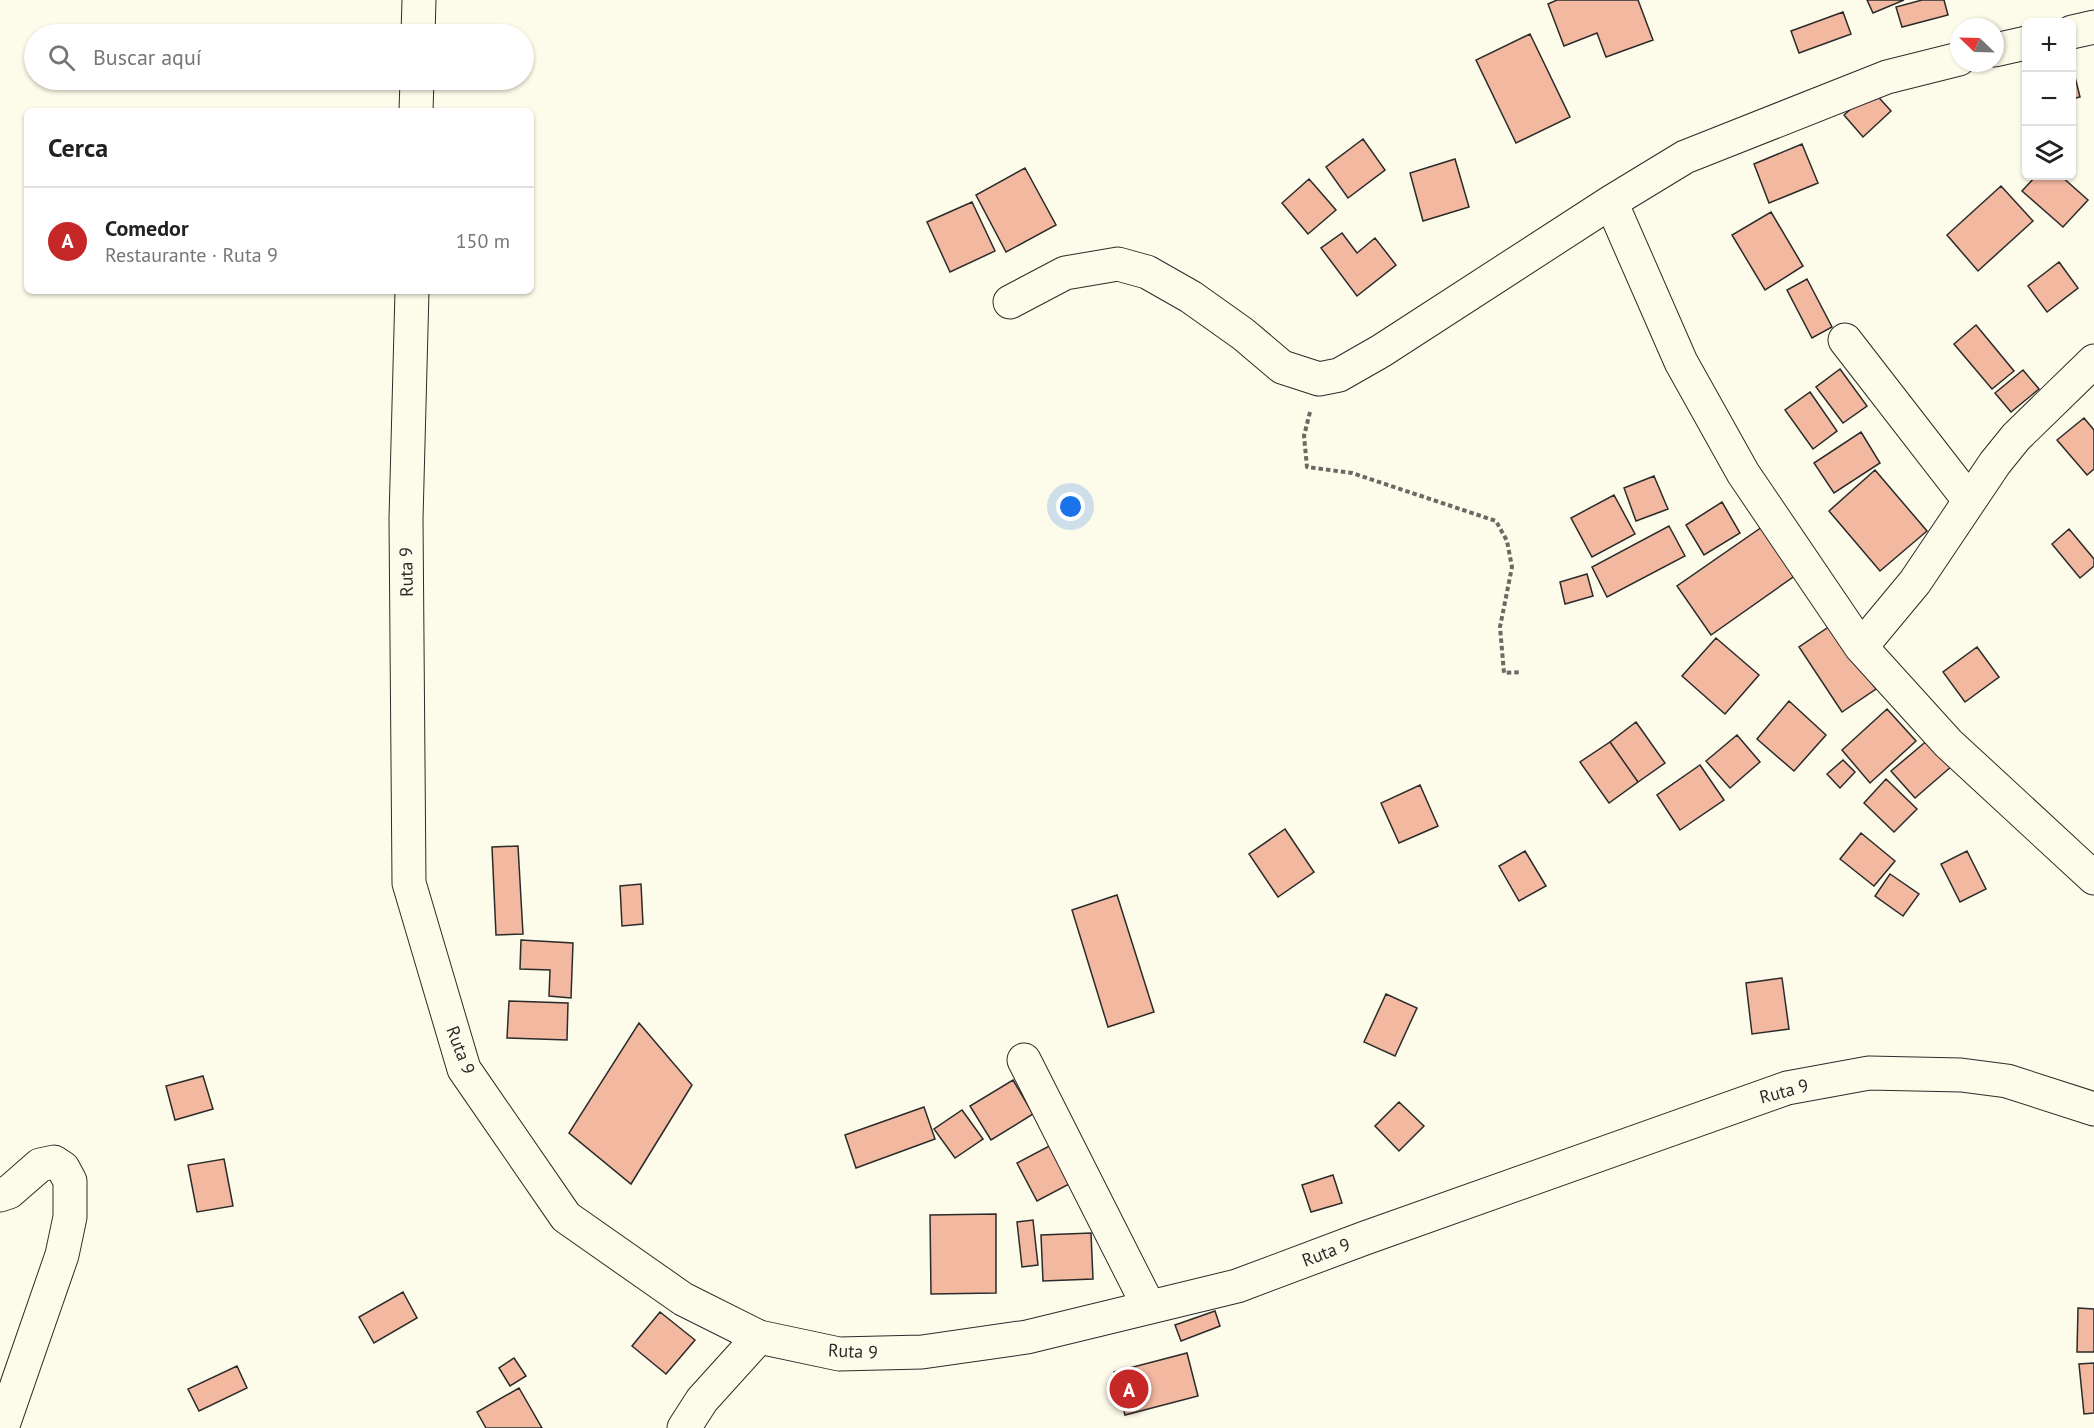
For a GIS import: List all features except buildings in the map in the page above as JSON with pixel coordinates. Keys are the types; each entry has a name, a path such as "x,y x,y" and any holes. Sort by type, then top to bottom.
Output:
{"street":[{"path":"418,24 419,0"},
{"path":"2076,31 2094,27"},
{"path":"2004,48 2022,44"},
{"path":"1010,302 1065,273 1118,264 1147,272 1191,297 1243,334 1282,367 1319,380 1339,375 1381,351 1611,202 1685,157 1887,77 1950,61"},
{"path":"416,108 417,90"},
{"path":"1611,202 1681,362 1737,463 1861,647 1948,743 2094,878"},
{"name":"Ruta 9","path":"412,294 406,519 409,883 464,1069 566,1217 683,1299 759,1337 839,1353 922,1352 1027,1337 1237,1286 1365,1238 1787,1088 1869,1073 1961,1074 2007,1081 2094,1109"},
{"path":"1845,340 1968,500"},
{"path":"1861,647 1915,582 1968,500 2016,437 2094,361"},
{"path":"1024,1060 1149,1307"},
{"path":"0,1195 9,1192 40,1165 54,1162 63,1168 70,1181 70,1217 62,1255 2,1428"},
{"path":"684,1428 702,1400 759,1337"}],"path":[{"path":"1319,380 1304,436 1307,467 1352,472 1496,521 1507,541 1512,567 1500,627 1504,673 1521,672"}],"place":[{"name":"Comedor","path":"1129,1389"}]}
